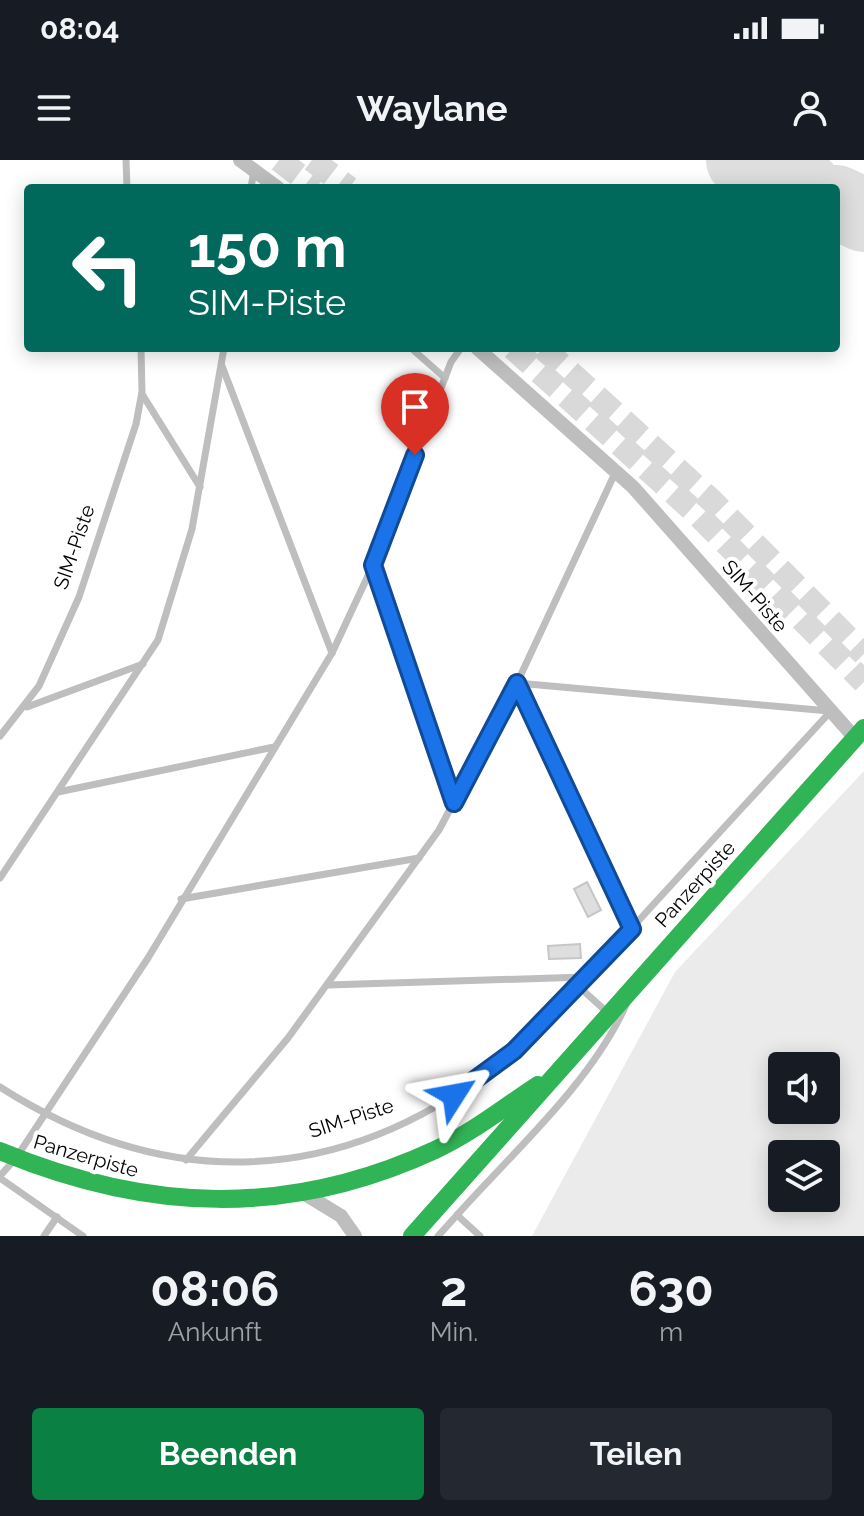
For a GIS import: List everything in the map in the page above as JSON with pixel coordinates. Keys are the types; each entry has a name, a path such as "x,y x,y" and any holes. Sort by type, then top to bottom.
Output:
{"street":[{"path":"240,160 273,184"},
{"name":"SIM-Piste","path":"482,352 616,471 664,519 831,711 859,733"},
{"name":"Panzerpiste","path":"412,1236 859,733"},
{"name":"Panzerpiste","path":"8,1155 113,1191 169,1199 251,1200 305,1194 359,1181 437,1149 560,1070"},
{"path":"305,1194 341,1216 355,1236"}],"lane":[{"path":"126,160 127,184"},
{"path":"252,184 254,170"},
{"name":"SIM-Piste","path":"0,736 25,708 46,673 79,597 131,442 142,392 141,352"},
{"path":"0,878 158,640 179,579 200,487 223,352"},
{"path":"416,352 445,378"},
{"path":"83,1236 0,1177 8,1155 46,1113 148,958 332,653 373,565 445,378 459,352"},
{"path":"221,364 332,653"},
{"path":"142,392 200,487"},
{"path":"186,1160 328,985 419,858 454,803 517,683 616,471"},
{"path":"373,565 454,803"},
{"name":"SIM-Piste","path":"25,708 145,663"},
{"path":"517,683 831,711"},
{"path":"517,683 632,929"},
{"name":"SIM-Piste","path":"0,1087 87,1134 135,1151 230,1164 329,1150 403,1123 438,1105 497,1065 632,929 831,711"},
{"path":"58,792 274,747"},
{"path":"181,899 419,858"},
{"path":"328,985 585,977"},
{"path":"577,985 609,1015"},
{"path":"438,1236 581,1077 614,1032 633,987"},
{"path":"457,1215 480,1236"},
{"path":"44,1236 57,1217"}],"shaded area":[{"path":"864,771 864,1236 532,1236 675,972"}],"building":[{"path":"587,882 601,910 588,917 574,889"},
{"path":"580,944 581,958 549,959 548,946"}],"runway":[{"path":"743,160 796,184"},
{"path":"840,204 864,215"}],"tunnel":[{"path":"279,160 311,184"},
{"path":"312,160 344,184"},
{"path":"517,352 697,514 864,682"},
{"path":"547,352 711,500 864,654"}],"traffic: fast":[{"path":"412,1236 864,728"},
{"path":"0,1151 109,1186 163,1195 218,1199 272,1196 326,1187 380,1172 435,1150 475,1128 538,1085"}],"route":[{"path":"415,455 373,565 454,803 517,683 632,929 514,1051 454,1095"}]}
